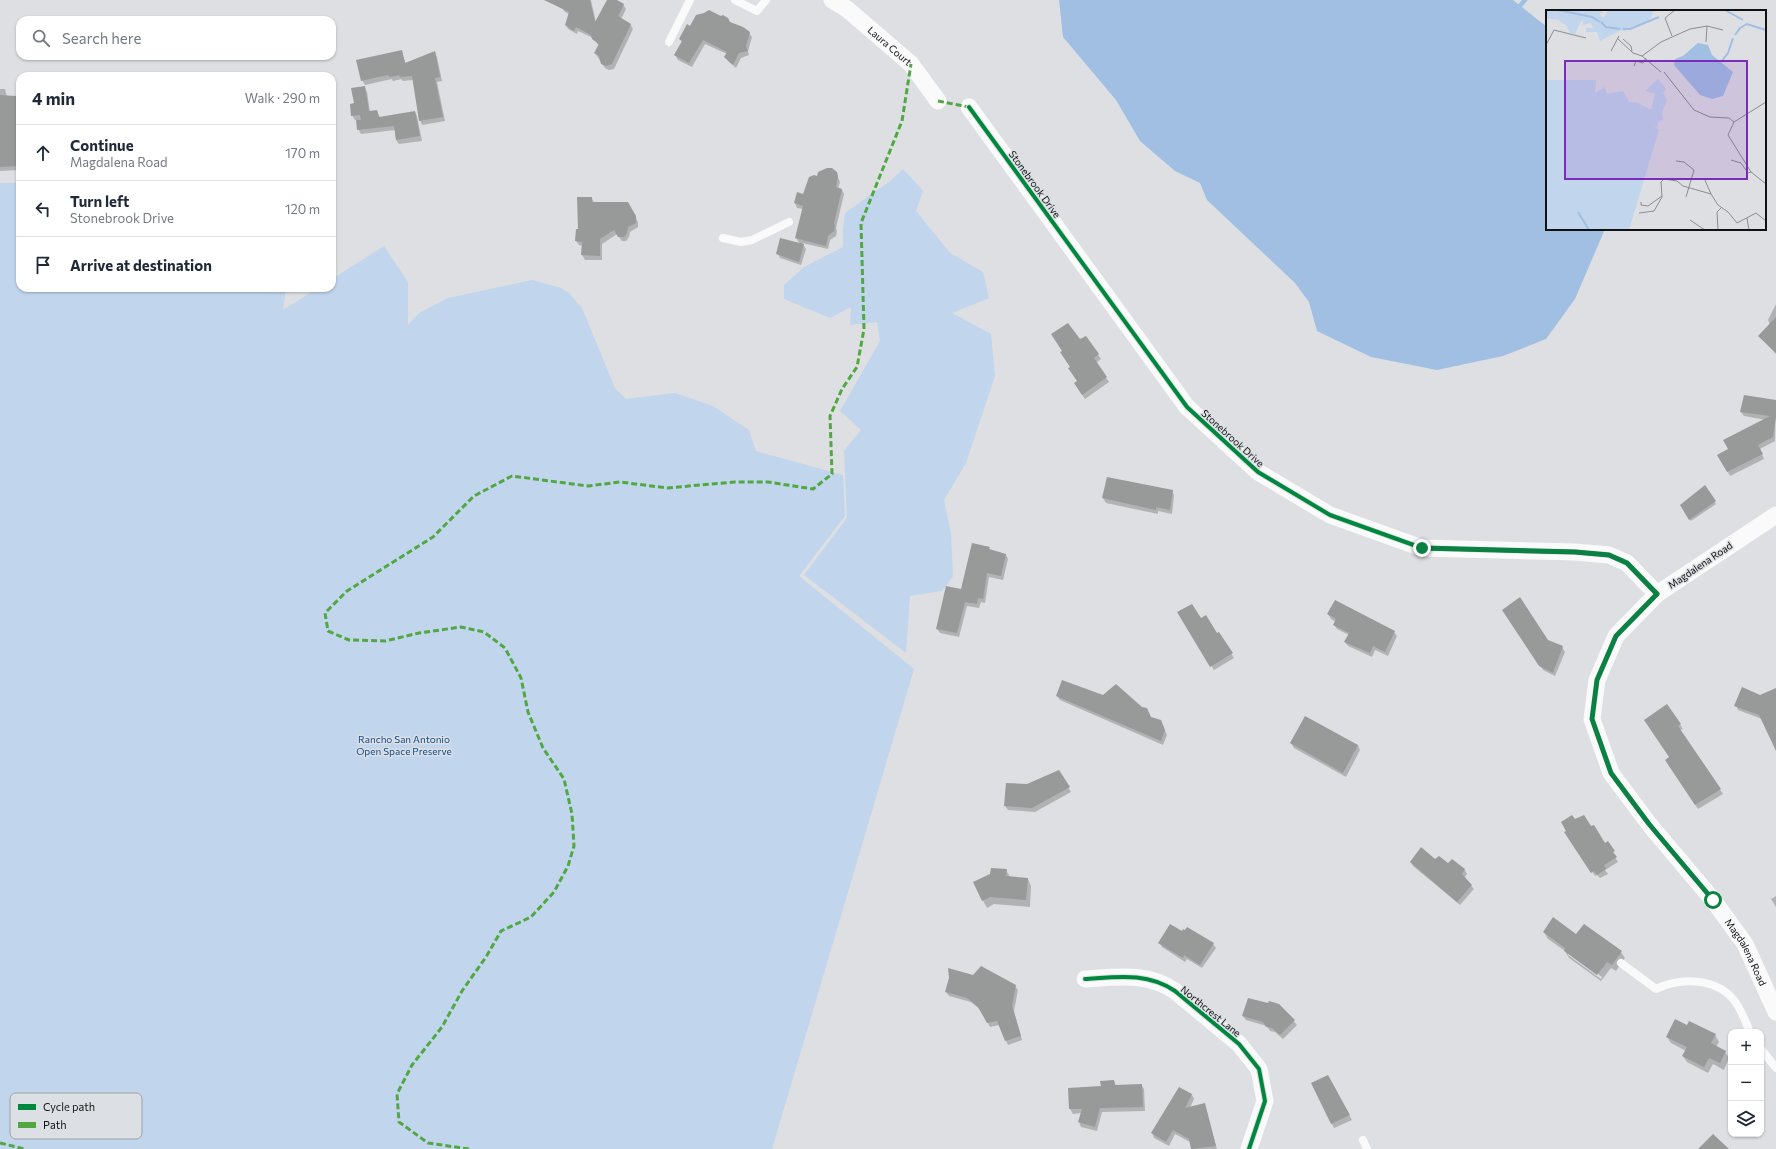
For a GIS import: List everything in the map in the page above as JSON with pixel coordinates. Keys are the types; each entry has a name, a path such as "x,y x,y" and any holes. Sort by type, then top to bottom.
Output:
{"street":[{"name":"Laura Court","path":"832,0 847,9 910,64 938,101"},
{"name":"Stonebrook Drive","path":"969,107 1188,407 1258,472 1330,515 1422,548 1575,552 1609,555 1627,563 1657,594"},
{"name":"Magdalena Road","path":"1776,515 1657,594 1616,636 1597,680 1592,719 1611,773 1649,824 1713,900 1745,944 1776,1012"},
{"name":"Northcrest Lane","path":"1085,979 1133,976 1164,983 1239,1044 1259,1069 1265,1101 1250,1149"}],"lane":[{"path":"669,42 690,0"},
{"path":"735,0 757,11 766,0"},
{"path":"723,238 741,242 752,240 789,222"},
{"path":"1621,963 1656,989 1674,983 1702,982 1725,992 1733,999 1739,1008 1749,1029"},
{"path":"1764,1053 1776,1068"},
{"path":"1363,1140 1367,1149"}],"green space":[{"path":"903,169 923,191 916,211 950,253 983,272 989,298 952,313 991,334 995,376 966,463 944,500 951,534 953,576 942,591 910,596 906,653 804,575 847,518 844,451 861,430 840,411 880,341 877,322 850,325 851,307 830,318 784,299 784,285 804,267 843,247 845,213 889,182"},
{"name":"Rancho San Antonio Open Space Preserve","path":"0,183 16,183 16,292 285,292 283,310 312,292 336,292 336,276 384,246 408,282 408,325 419,313 448,298 532,280 561,288 569,293 582,308 615,388 626,399 675,393 713,406 749,430 756,451 843,475 845,516 799,576 914,669 772,1149 0,1149"}],"shaded area":[{"path":"1059,0 1513,0 1546,26 1546,230 1605,230 1575,299 1546,339 1503,356 1437,370 1371,357 1317,331 1309,302 1295,283 1207,200 1200,183 1175,171 1140,141 1116,100 1063,37"}],"building":[{"path":"544,0 590,0 595,22 607,0 617,0 624,4 618,16 631,24 612,64 606,66 601,64 599,56 594,53 599,44 592,39 591,35 576,27 574,31 565,25 569,12"},
{"path":"709,10 721,16 723,15 728,18 730,22 743,27 750,32 746,46 748,51 739,53 733,65 724,57 727,52 703,40 689,63 674,55 682,41 679,39 687,24 690,26 696,15"},
{"path":"402,50 405,63 435,51 440,77 435,78 443,117 419,121 412,76 400,77 399,75 390,77 388,75 361,81 356,60"},
{"path":"365,86 369,111 377,110 379,117 415,111 420,136 396,140 394,126 357,130 356,120 361,120 360,115 351,116 350,104 354,103 351,88"},
{"path":"0,95 16,96 16,166 0,167"},
{"path":"827,168 832,168 837,172 838,176 836,187 842,189 834,223 834,231 828,236 826,246 795,238 803,206 794,203 797,192 803,194 809,177 814,175 817,176 818,172"},
{"path":"577,197 592,197 592,202 628,202 636,216 636,223 628,227 627,233 624,237 618,237 614,230 600,239 600,256 581,255 582,242 575,241 576,229 578,229"},
{"path":"780,238 804,244 799,262 776,254"},
{"path":"1776,317 1776,353 1758,336"},
{"path":"1068,323 1080,339 1086,336 1099,354 1094,358 1107,377 1082,395 1074,383 1077,381 1060,352 1062,351 1051,334"},
{"path":"1744,395 1776,400 1776,417 1773,437 1758,445 1763,454 1727,472 1717,455 1728,449 1723,440 1770,416 1740,412"},
{"path":"1107,477 1173,490 1170,510 1156,507 1156,510 1102,498"},
{"path":"1705,485 1716,501 1689,520 1680,505"},
{"path":"972,543 990,547 989,549 1006,554 1001,576 987,573 983,599 978,598 977,604 965,602 957,633 936,629 946,586 961,589"},
{"path":"1520,597 1548,640 1563,646 1553,673 1539,666 1502,610"},
{"path":"1335,600 1395,631 1385,652 1373,646 1370,653 1344,642 1349,633 1333,625 1336,619 1327,614"},
{"path":"1192,604 1201,618 1206,615 1217,633 1219,632 1233,653 1210,667 1177,612"},
{"path":"1062,680 1103,695 1116,684 1142,707 1147,708 1151,717 1161,720 1165,730 1161,741 1056,696"},
{"path":"1742,687 1760,695 1776,688 1776,751 1759,715 1734,706"},
{"path":"1667,704 1681,724 1678,726 1721,789 1695,805 1665,760 1669,757 1644,720"},
{"path":"1305,716 1358,745 1343,773 1290,743"},
{"path":"1059,770 1070,787 1032,808 1004,806 1006,783 1027,784"},
{"path":"1572,815 1575,819 1584,815 1591,826 1594,825 1605,843 1608,841 1615,851 1613,852 1617,857 1604,865 1606,869 1597,875 1594,871 1591,873 1564,832 1566,831 1561,822"},
{"path":"1421,847 1435,859 1439,856 1448,863 1452,859 1465,869 1462,874 1472,885 1457,902 1410,862"},
{"path":"991,868 1007,869 1006,876 1028,878 1026,900 990,897 982,901 973,882 990,874"},
{"path":"1553,917 1576,934 1584,924 1622,951 1612,965 1607,962 1597,975 1564,951 1565,948 1543,932"},
{"path":"1170,924 1182,931 1187,927 1214,943 1200,965 1184,955 1183,958 1158,943"},
{"path":"981,966 1016,985 1012,1006 1021,1036 1005,1041 997,1021 987,1023 978,1007 967,998 945,992 949,978 948,968 973,975"},
{"path":"1248,998 1279,1004 1295,1020 1280,1035 1272,1028 1266,1027 1263,1022 1242,1016"},
{"path":"1675,1019 1687,1025 1689,1021 1716,1034 1711,1043 1726,1051 1720,1063 1709,1058 1704,1067 1682,1056 1687,1047 1666,1037"},
{"path":"1328,1075 1350,1115 1331,1124 1311,1083"},
{"path":"1114,1080 1115,1085 1142,1084 1143,1107 1100,1108 1095,1127 1078,1122 1082,1109 1069,1109 1068,1088 1101,1086 1100,1081"},
{"path":"1179,1087 1192,1094 1185,1108 1205,1103 1216,1146 1191,1149 1189,1139 1173,1130 1166,1142 1151,1133"},
{"path":"1713,1134 1729,1149 1698,1149"}],"waterway":[{"path":"1519,7 1525,0"}],"marked path":[{"path":"469,1149 428,1143 399,1122 397,1094 412,1065 442,1027 462,991 486,957 501,931 531,917 554,892 568,866 574,846 572,814 564,779 543,748 528,712 521,678 505,648 484,632 461,627 419,633 385,641 349,640 328,631 325,613 347,591 433,537 474,496 512,476 588,486 620,482 667,488 734,482 768,482 813,489 832,474 830,416 842,389 857,367 864,329 861,223 902,121 911,64"},
{"path":"938,101 969,107"},
{"path":"0,1143 25,1149"}],"cycle path":[{"path":"969,107 1187,407 1258,472 1330,515 1422,548 1575,552 1609,555 1627,563 1657,594"},
{"path":"1085,979 1132,977 1143,978 1164,985 1175,991 1239,1044 1259,1069 1265,1101 1249,1149"}],"route":[{"path":"1422,548 1575,552 1609,555 1627,563 1657,594 1616,636 1597,680 1592,719 1611,773 1649,824 1713,900"}]}
